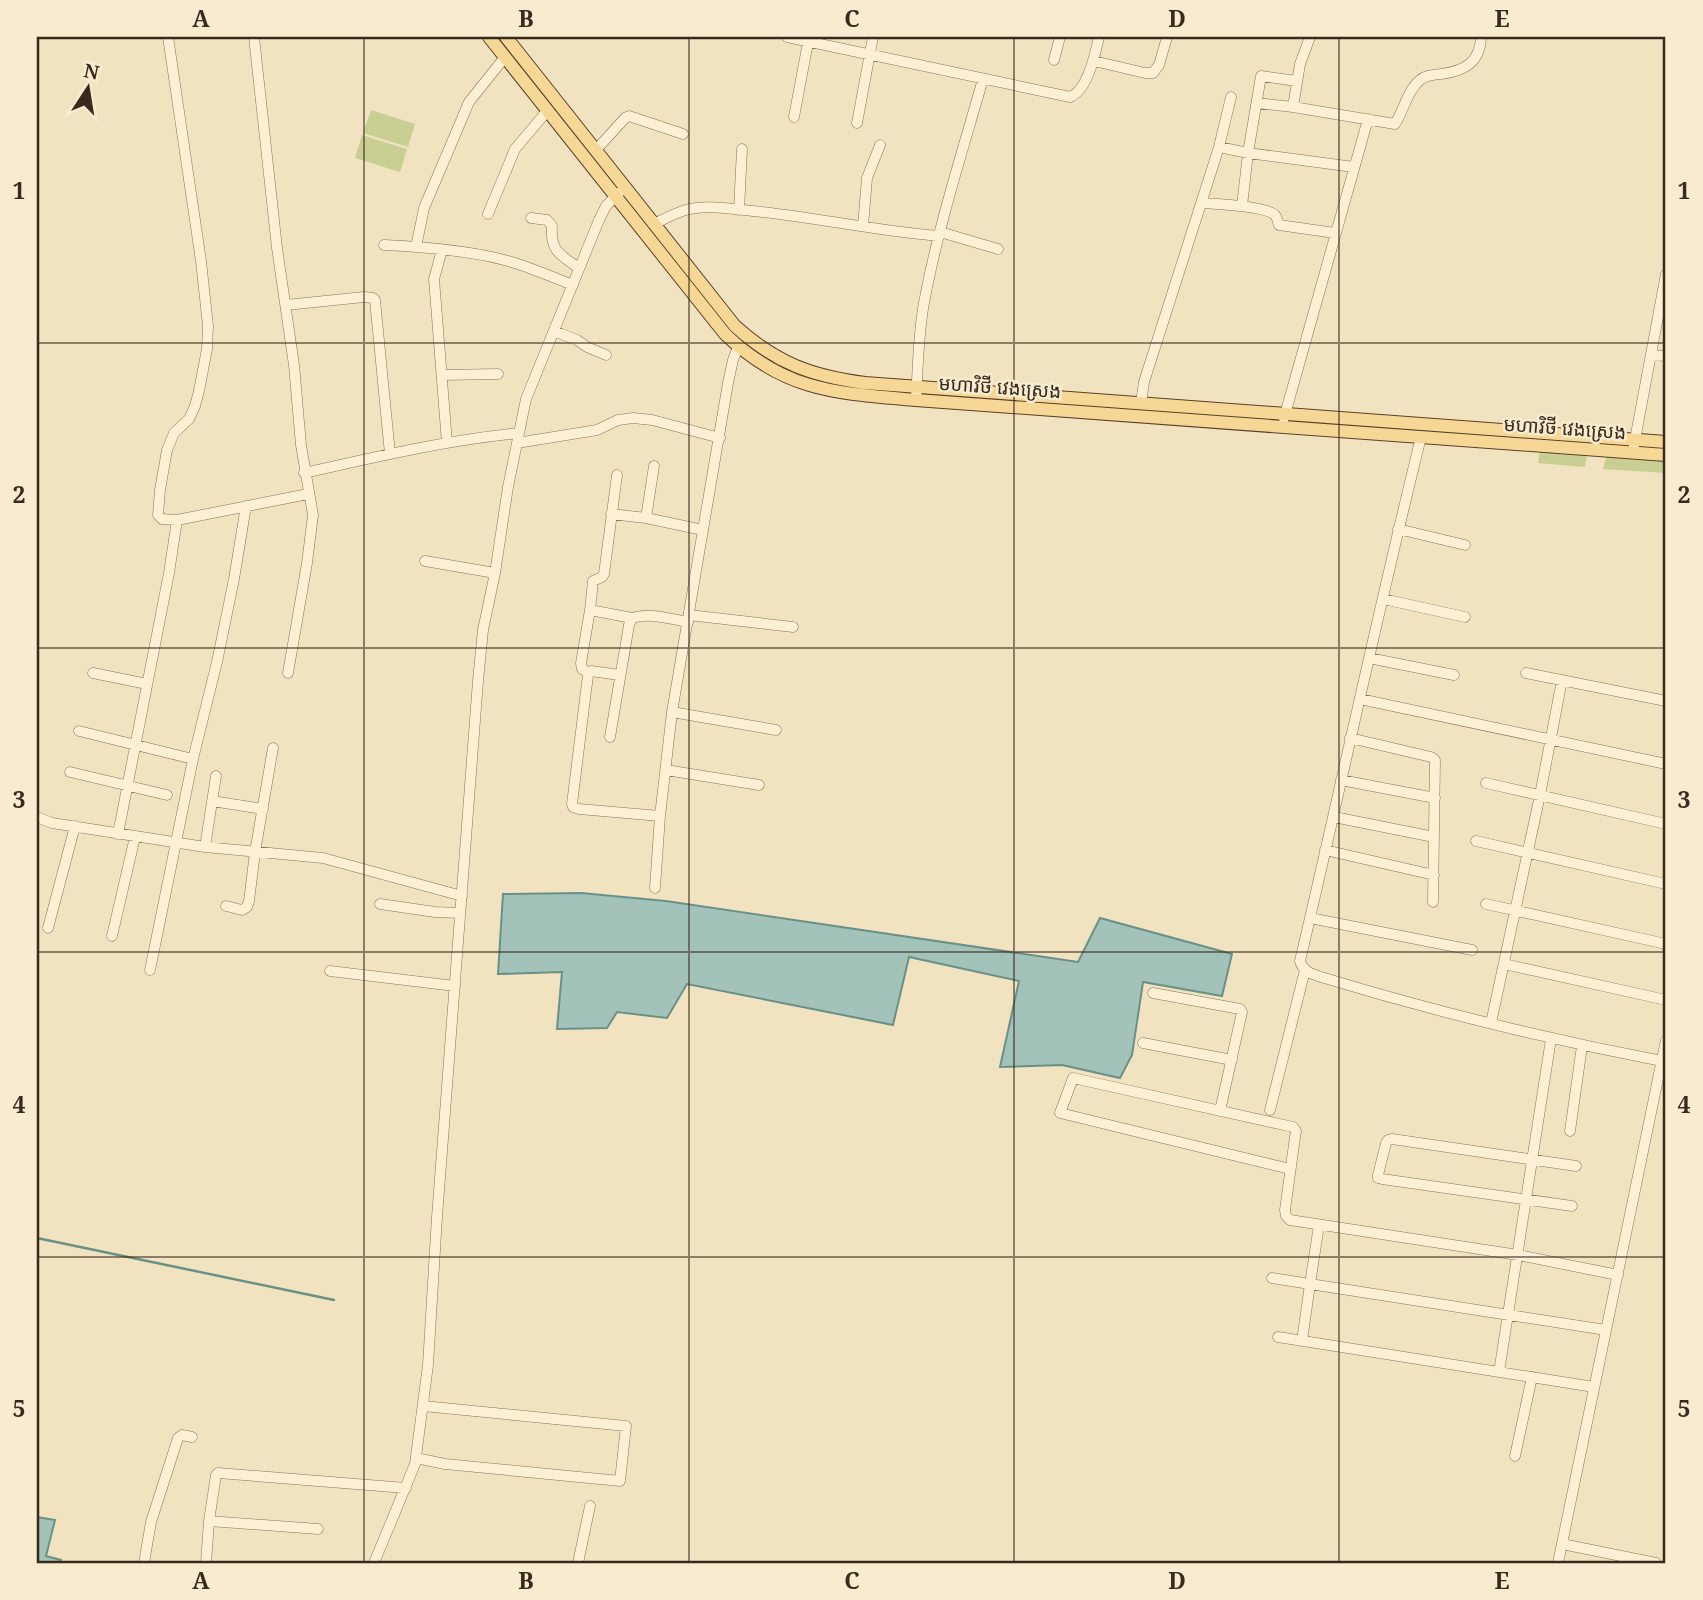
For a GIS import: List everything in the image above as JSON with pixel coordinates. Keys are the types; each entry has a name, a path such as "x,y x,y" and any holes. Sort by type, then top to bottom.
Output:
{"main road":[{"name":"មហាវិថី វេងស្រេង","path":"489,37 548,110 621,192 654,224 735,326 751,341 791,365 835,379 916,394 1634,446 1666,454"},
{"name":"មហាវិថី វេងស្រេង","path":"506,37 596,150 621,192 724,334 738,347 786,378 852,395 916,394 1141,403 1421,437 1499,436"},
{"name":"មហាវិថី វេងស្រេង","path":"1634,446 1666,442"}],"street":[{"path":"168,37 208,327 199,391 189,419 174,433 167,450 158,515 162,519 177,520 308,494"},
{"path":"254,37 277,247 294,365 304,473 313,515 288,673"},
{"path":"787,37 809,39 869,55 1070,97 1079,91 1094,61 1099,37"},
{"path":"857,122 873,37"},
{"path":"1054,60 1060,37"},
{"path":"1094,61 1153,73 1159,65 1167,37"},
{"path":"1293,107 1300,64 1310,37"},
{"path":"1257,103 1395,124 1410,92 1420,79 1460,71 1476,57 1481,37"},
{"path":"794,117 809,39"},
{"path":"416,247 424,208 468,102 505,57"},
{"path":"1242,206 1261,76 1297,81"},
{"path":"916,394 924,305 939,234 983,79"},
{"path":"1141,403 1144,382 1219,148 1231,97"},
{"path":"488,214 514,149 548,110"},
{"path":"596,150 629,116 683,134"},
{"path":"1284,420 1368,118"},
{"path":"863,226 867,178 880,145"},
{"path":"1219,148 1354,167"},
{"path":"738,210 742,149"},
{"path":"374,1563 415,1464 423,1406 482,640 518,438 526,400 599,220 606,206 621,192"},
{"path":"1201,203 1242,206 1275,214 1279,225 1335,233"},
{"path":"654,224 690,209 738,210 900,233 939,234 998,249"},
{"path":"531,218 547,220 552,226 551,239 555,247 562,256 579,268"},
{"path":"384,245 442,250 515,263 573,285"},
{"path":"442,250 434,279 447,443"},
{"path":"1634,446 1666,274"},
{"path":"286,305 365,298 375,300 390,454"},
{"path":"554,331 606,355"},
{"path":"655,888 672,712 728,383 738,347"},
{"path":"1651,355 1666,356"},
{"path":"442,375 498,374"},
{"path":"304,473 447,443 597,430 618,420 633,418 652,420 720,438"},
{"path":"1421,437 1350,738 1300,961 1301,967 1308,973 1490,1023 1551,1039 1662,1062"},
{"path":"646,518 654,466"},
{"path":"617,475 604,574 593,581 581,663 582,669 589,673 591,671 620,675"},
{"path":"150,970 193,759 217,662 246,506"},
{"path":"611,514 703,530"},
{"path":"118,834 177,520"},
{"path":"1398,529 1465,545"},
{"path":"425,561 495,573"},
{"path":"1382,599 1465,618"},
{"path":"590,610 632,618 638,615 793,627"},
{"path":"610,737 632,618"},
{"path":"1369,659 1454,675"},
{"path":"93,673 147,684"},
{"path":"589,673 573,807 660,816"},
{"path":"1527,673 1666,702"},
{"path":"1490,1023 1516,911 1562,680"},
{"path":"1360,699 1666,764"},
{"path":"672,712 776,730"},
{"path":"79,731 193,759"},
{"path":"1350,738 1436,760 1433,902"},
{"path":"226,906 242,910 247,907 249,901 273,748"},
{"path":"666,770 759,785"},
{"path":"70,772 167,795"},
{"path":"205,847 216,776"},
{"path":"1341,780 1435,799"},
{"path":"1486,783 1666,824"},
{"path":"212,801 262,808"},
{"path":"37,817 52,823 176,843 323,858 461,897"},
{"path":"1334,817 1434,837"},
{"path":"48,928 75,826"},
{"path":"112,936 135,837"},
{"path":"1476,841 1666,884"},
{"path":"1325,850 1434,875"},
{"path":"380,904 460,913"},
{"path":"1486,904 1666,944"},
{"path":"1311,918 1472,950"},
{"path":"1504,964 1666,1000"},
{"path":"1270,1110 1305,970"},
{"path":"330,971 455,986"},
{"path":"1153,993 1240,1009 1242,1012 1220,1111"},
{"path":"1499,1372 1551,1039"},
{"path":"1558,1563 1666,1040"},
{"path":"1143,1043 1232,1060"},
{"path":"1570,1131 1582,1046"},
{"path":"1290,1170 1060,1112 1073,1078 1293,1127 1296,1131 1284,1210 1290,1220 1518,1255 1618,1275"},
{"path":"1572,1206 1378,1178 1378,1175 1386,1143 1392,1139 1576,1166"},
{"path":"1302,1341 1319,1225"},
{"path":"1272,1279 1606,1330"},
{"path":"1278,1337 1594,1387"},
{"path":"1515,1456 1532,1377"},
{"path":"416,1458 445,1464 620,1481 626,1426 423,1406"},
{"path":"144,1563 151,1522 178,1438 182,1435 192,1437"},
{"path":"206,1563 209,1521 218,1473 406,1488"},
{"path":"578,1563 590,1506"},
{"path":"209,1521 318,1529"},
{"path":"1562,1544 1656,1563"}],"green space":[{"path":"371,110 415,124 408,147 363,133"},
{"path":"362,135 407,149 400,172 355,158"},
{"path":"1540,450 1587,454 1585,467 1538,463"},
{"path":"1607,455 1666,459 1666,473 1603,469"}],"water":[{"path":"581,893 666,901 1078,962 1100,918 1232,954 1222,996 1143,982 1132,1055 1120,1078 1062,1065 1000,1067 1019,981 909,957 893,1025 687,984 667,1018 617,1012 607,1028 557,1029 562,972 498,974 503,894"},
{"path":"37,1517 55,1520 46,1556 61,1560 60,1563 37,1563"}],"waterway":[{"path":"37,1238 334,1300"}]}
